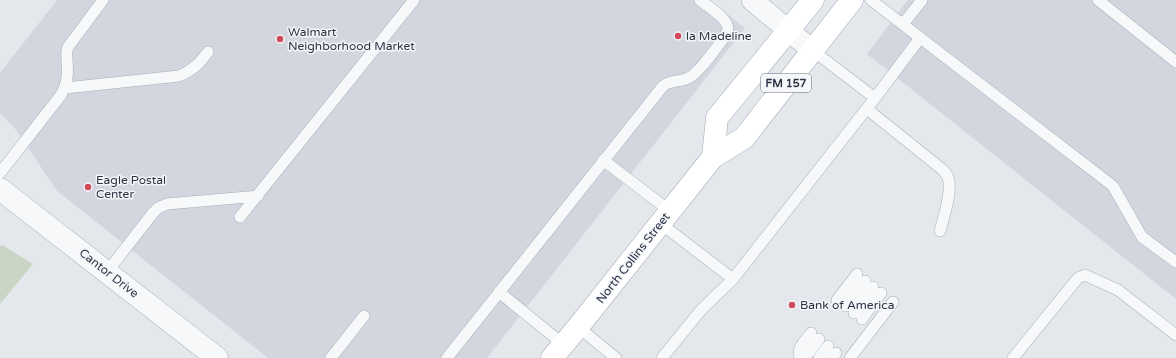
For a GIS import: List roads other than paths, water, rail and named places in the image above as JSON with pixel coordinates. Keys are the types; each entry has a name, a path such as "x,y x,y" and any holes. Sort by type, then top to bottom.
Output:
{"main road":[{"name":"FM 157","path":"712,157 717,118 813,0"},
{"name":"North Collins Street","path":"558,351 712,157 744,138 852,0"}],"street":[{"path":"752,0 790,30 812,50"},
{"name":"Cantor Drive","path":"0,189 217,358"}],"lane":[{"path":"0,173 61,95 68,78 68,47 103,0"},
{"path":"240,217 414,0"},
{"path":"447,358 663,86 669,82 680,81 692,77 726,35 728,29 727,24 720,16 700,0"},
{"path":"871,0 1113,186 1142,237 1176,262"},
{"path":"903,24 922,0"},
{"path":"1098,0 1176,62"},
{"path":"662,358 701,310 733,279 867,109 920,38"},
{"path":"812,50 875,98"},
{"path":"65,88 179,76 190,71 208,52"},
{"path":"867,109 947,174 949,180 947,200 940,231"},
{"path":"604,160 733,279"},
{"path":"107,272 158,208 167,204 258,196"},
{"path":"1013,358 1078,278 1085,275 1118,290 1176,335"},
{"path":"869,284 850,309 869,284"},
{"path":"499,292 558,351"},
{"path":"850,358 893,302"},
{"path":"331,358 364,316"},
{"path":"578,327 616,358"},
{"path":"801,358 799,355 799,350 825,346"},
{"path":"805,358 825,346"},
{"path":"818,358 825,346"}],"place":[{"name":"la Madeline","path":"678,36"},
{"name":"Walmart Neighborhood Market","path":"280,39"},
{"name":"Eagle Postal Center","path":"88,187"},
{"name":"Bank of America","path":"792,305"}]}
